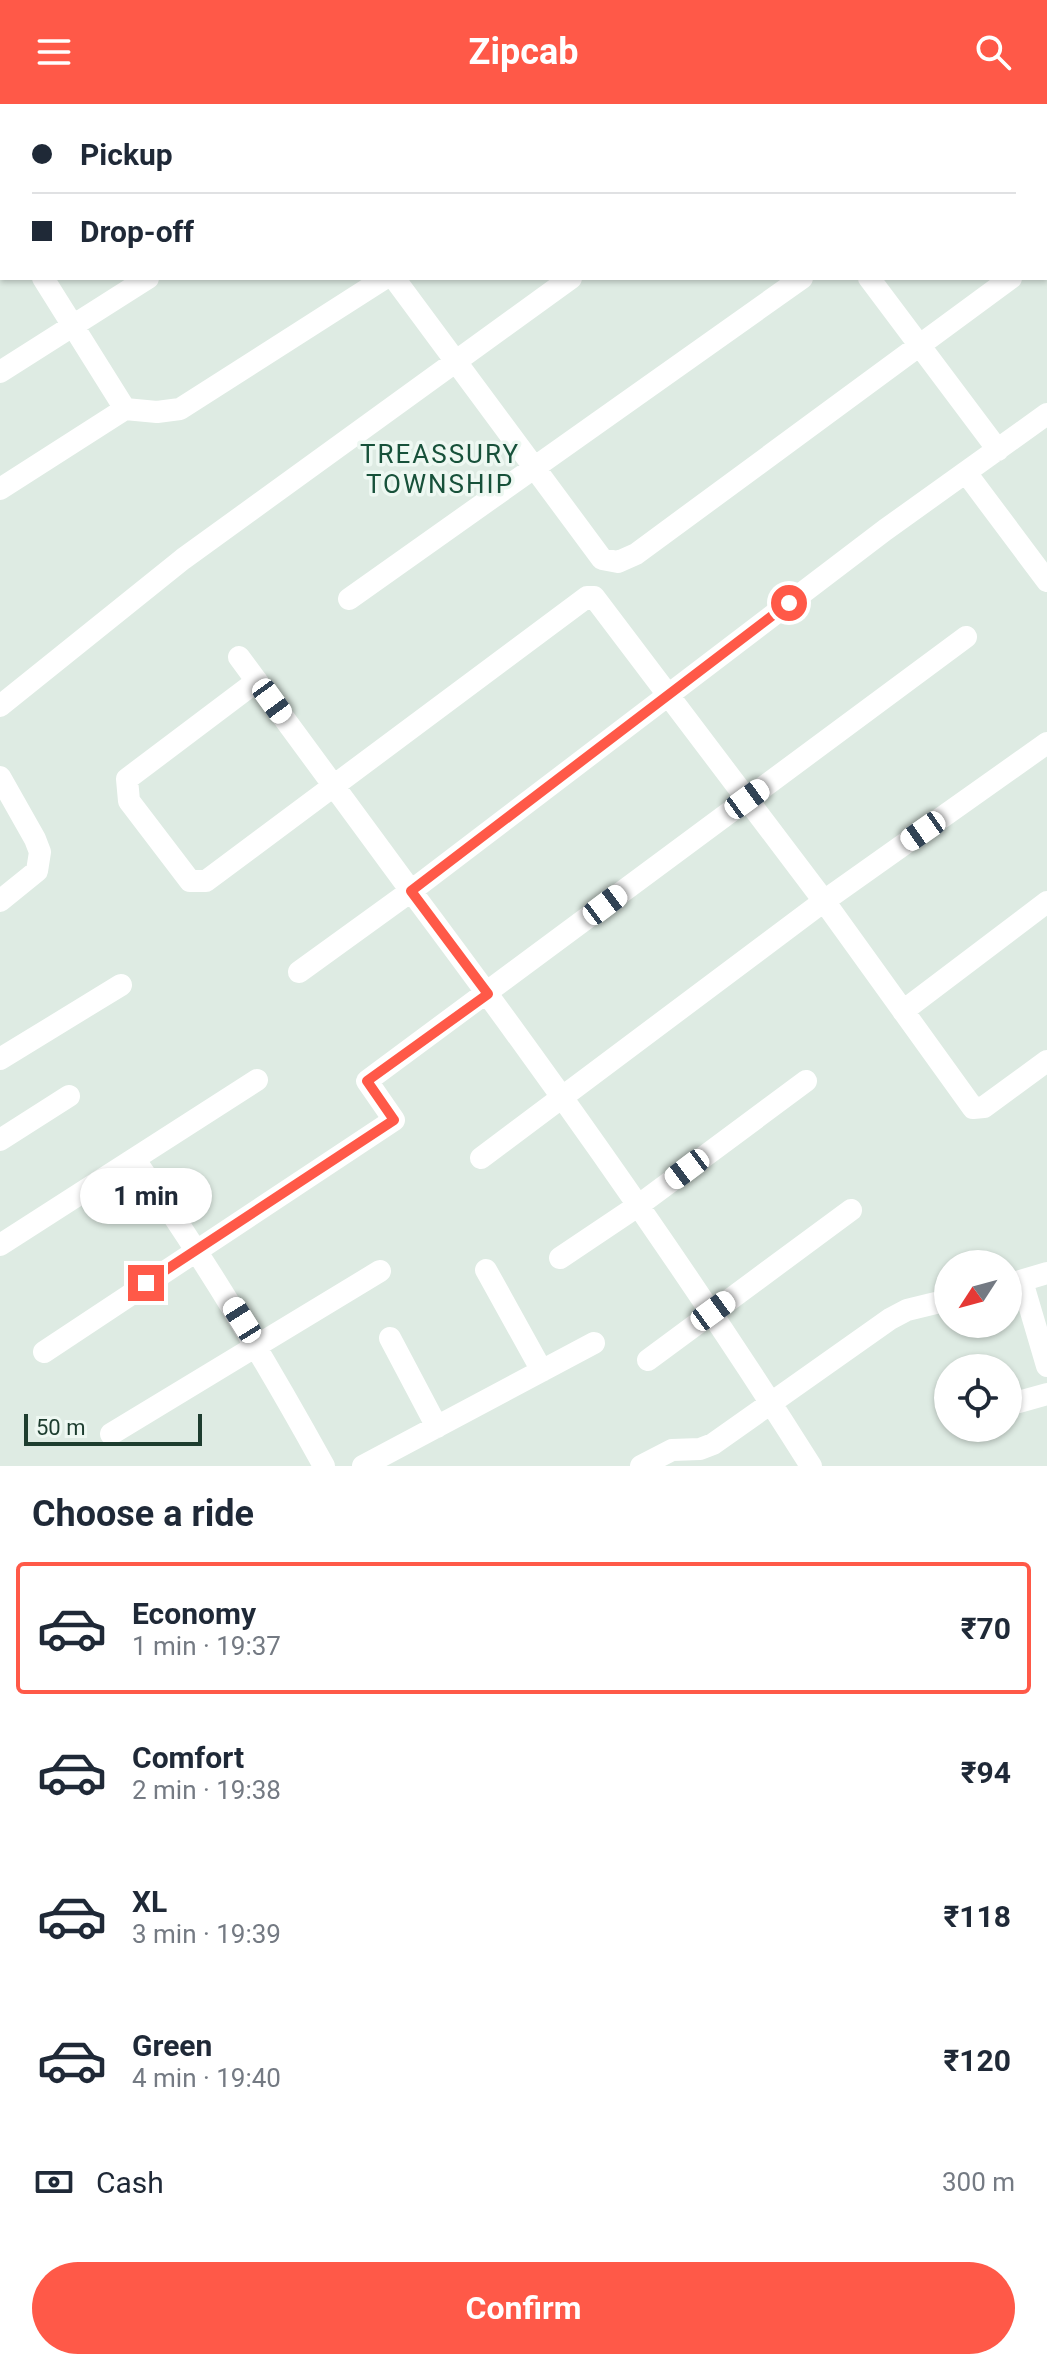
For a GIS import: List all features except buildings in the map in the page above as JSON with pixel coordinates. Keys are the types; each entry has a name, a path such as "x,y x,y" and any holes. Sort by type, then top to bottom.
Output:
{"street":[{"path":"44,280 125,409"},
{"path":"0,372 145,280"},
{"path":"0,489 125,409 157,412 180,409 382,280"},
{"path":"395,280 602,559 618,562 636,554 1008,280"},
{"path":"0,706 183,559 568,280"},
{"path":"349,599 799,280"},
{"path":"871,280 998,450"},
{"path":"299,972 411,891 885,530 1047,414"},
{"path":"967,474 1047,581"},
{"path":"257,681 132,772 126,789 129,801 190,881 201,883 587,597 597,599 824,901 973,1108 984,1107 1047,1061"},
{"path":"44,1352 394,1120 367,1081 966,637"},
{"path":"239,657 564,1098 713,1311 811,1466"},
{"path":"481,1158 824,901 1047,743"},
{"path":"0,777 40,852 37,871 0,901"},
{"path":"903,1011 1047,902"},
{"path":"0,1059 121,985"},
{"path":"0,1245 257,1080"},
{"path":"560,1258 639,1205 806,1081"},
{"path":"0,1140 69,1096"},
{"path":"135,1160 197,1248 256,1344 324,1466"},
{"path":"648,1360 851,1210"},
{"path":"486,1270 542,1371"},
{"path":"111,1434 380,1271"},
{"path":"1022,1281 1047,1273"},
{"path":"1022,1301 1047,1366"},
{"path":"641,1466 672,1450 700,1449 713,1444 890,1319 907,1310 934,1303"},
{"path":"390,1338 437,1427"},
{"path":"363,1466 594,1343"},
{"path":"1022,1401 1047,1394"}],"district":[{"name":"TREASSURY TOWNSHIP","path":"440,469"}],"route":[{"path":"146,1283 394,1120 367,1081 488,994 411,891 789,603"}]}
